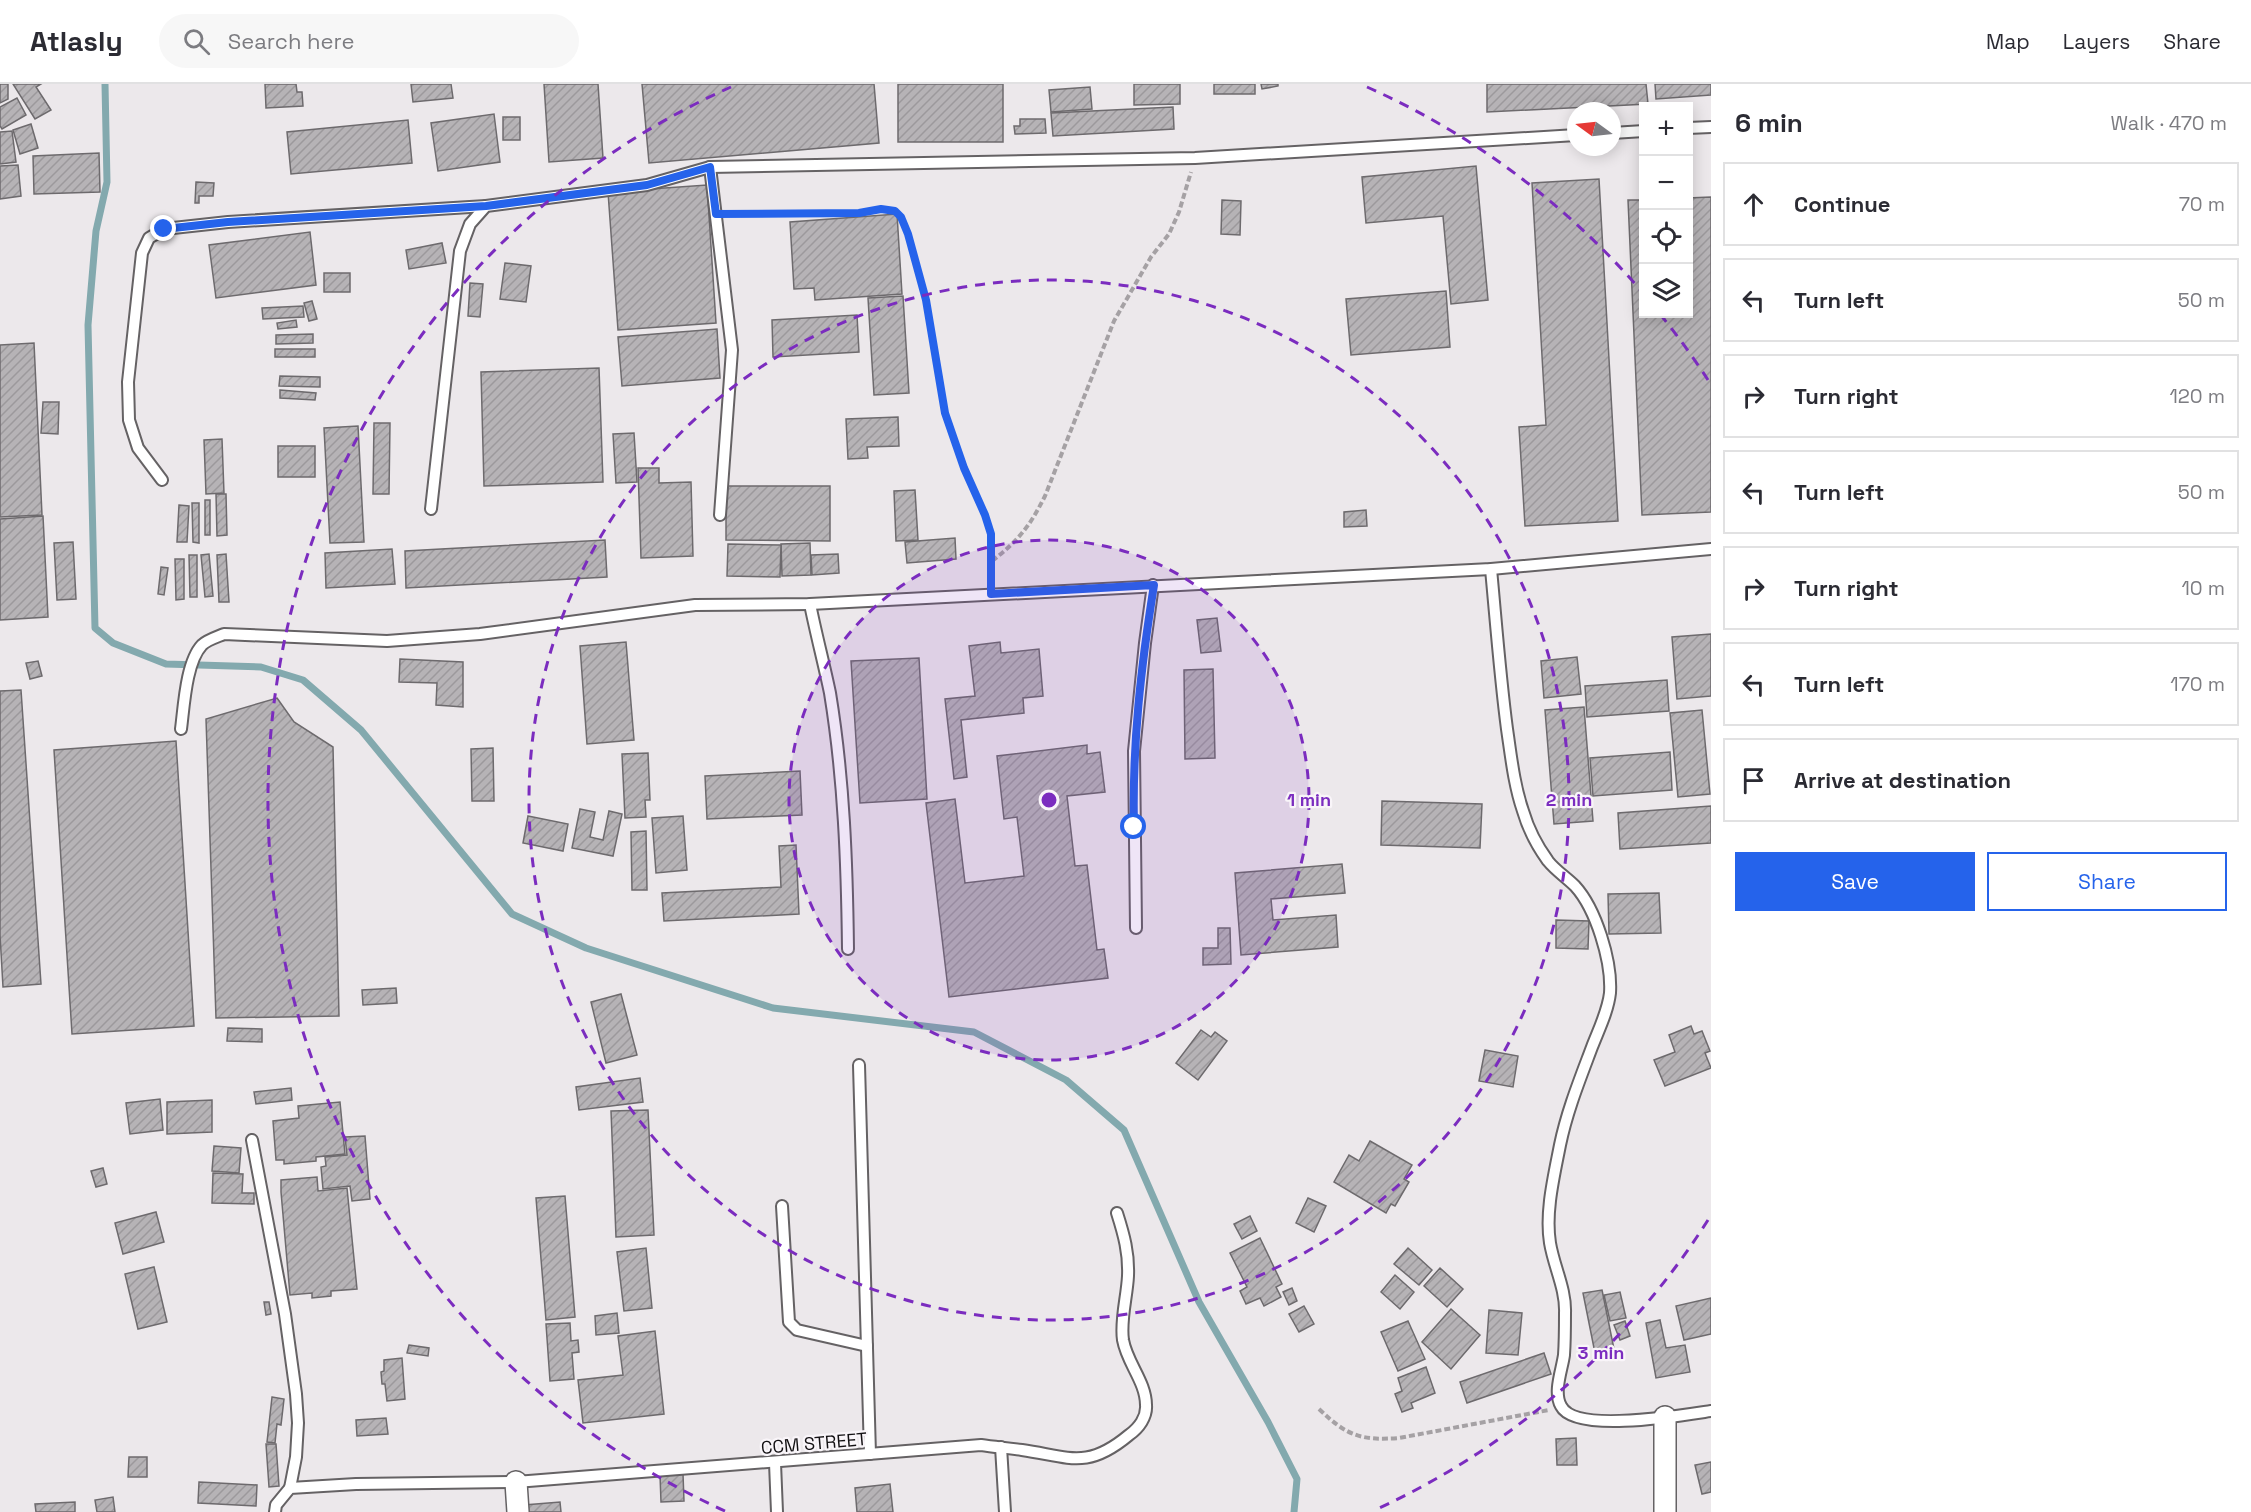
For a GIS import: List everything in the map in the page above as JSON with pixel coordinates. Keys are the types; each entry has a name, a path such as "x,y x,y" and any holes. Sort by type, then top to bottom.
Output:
{"street":[{"path":"1665,1417 1665,1512"},
{"path":"516,1482 518,1512"}],"lane":[{"path":"1693,128 1711,127"},
{"path":"1621,132 1639,131"},
{"path":"162,480 138,448 129,420 128,382 142,253 149,238 164,229 228,222 486,206 647,185 710,167 1195,158 1567,136"},
{"path":"710,167 732,350 720,514"},
{"path":"431,509 460,251 470,224 486,206"},
{"path":"181,729 189,676 195,656 203,644 224,634 387,641 480,634 695,605 810,604 1491,569 1711,549"},
{"path":"1491,569 1503,700 1510,753 1521,807 1540,849 1576,887 1593,912 1608,973 1610,992 1607,1009 1574,1095 1561,1143 1548,1225 1550,1242 1562,1284 1565,1308 1563,1356 1558,1392 1561,1408 1569,1415 1593,1421 1633,1421 1711,1411"},
{"path":"1136,928 1134,751 1143,654 1154,585"},
{"path":"810,604 830,694 841,791 847,863 848,949"},
{"path":"859,1065 870,1455"},
{"path":"252,1140 285,1314 298,1423 296,1457 290,1488 276,1505 275,1512"},
{"path":"782,1206 789,1322 797,1330 867,1346"},
{"name":"CCM STREET","path":"290,1488 356,1484 516,1482 981,1445 1023,1450 1061,1458 1091,1458 1113,1448 1141,1424 1146,1414 1143,1390 1123,1339 1128,1260 1127,1246 1117,1214"},
{"path":"1001,1448 1005,1512"},
{"path":"775,1463 777,1512"}],"path":[{"path":"992,562 1015,543 1033,520 1045,496 1114,321 1151,257 1169,234 1179,212 1195,158"},
{"path":"716,214 859,213 881,209 899,213 908,234 926,300 945,413 991,534 991,594"},
{"path":"1319,1409 1338,1427 1360,1437 1377,1439 1422,1434 1561,1408"}],"building":[{"path":"0,84 8,84 8,99 0,103"},
{"path":"13,84 41,84 36,87 51,110 35,119"},
{"path":"265,84 296,84 297,92 302,92 303,106 266,108"},
{"path":"411,84 451,84 453,98 413,102"},
{"path":"544,84 598,84 603,158 549,162"},
{"path":"642,84 874,84 879,143 649,163"},
{"path":"898,84 1003,84 1003,142 898,142"},
{"path":"1134,84 1180,84 1180,104 1134,105"},
{"path":"1214,84 1255,84 1255,94 1214,94"},
{"path":"1261,84 1278,84 1278,86 1262,89"},
{"path":"1487,84 1646,84 1648,102 1639,102 1639,104 1621,105 1621,102 1567,102 1567,108 1487,112"},
{"path":"1655,84 1711,84 1711,95 1656,99"},
{"path":"1090,87 1092,109 1051,112 1049,90"},
{"path":"17,98 26,115 2,129 0,107"},
{"path":"1173,107 1174,129 1053,136 1051,113"},
{"path":"494,114 500,162 438,171 431,123"},
{"path":"503,117 520,117 520,140 503,140"},
{"path":"1020,119 1045,119 1046,133 1015,134 1014,126 1020,126"},
{"path":"408,120 412,163 291,174 287,132"},
{"path":"31,124 38,148 20,154 13,130"},
{"path":"12,131 16,162 0,164 0,132"},
{"path":"99,153 100,192 34,194 33,156"},
{"path":"18,165 21,196 0,199 0,166"},
{"path":"1476,166 1488,300 1451,304 1443,216 1366,223 1362,177"},
{"path":"1599,179 1618,521 1525,526 1519,427 1546,425 1532,183"},
{"path":"196,182 214,183 213,196 199,196 199,203 195,203"},
{"path":"707,185 716,323 618,330 608,192"},
{"path":"1711,197 1711,512 1642,515 1628,200 1639,200 1639,318 1693,318 1693,198"},
{"path":"1222,200 1241,201 1240,235 1221,234"},
{"path":"897,214 902,294 815,300 814,288 794,289 790,222"},
{"path":"310,232 316,285 216,298 209,245"},
{"path":"442,243 446,263 409,269 406,250"},
{"path":"505,263 531,266 526,302 500,299"},
{"path":"324,273 350,273 350,292 324,292"},
{"path":"470,283 483,284 480,317 468,316"},
{"path":"1446,291 1450,347 1351,355 1346,299"},
{"path":"903,296 909,393 874,395 868,298"},
{"path":"312,301 317,319 309,321 304,303"},
{"path":"303,306 304,317 263,319 262,308"},
{"path":"857,315 859,352 773,357 772,320"},
{"path":"296,320 297,327 278,329 277,323"},
{"path":"717,329 720,378 622,386 618,337"},
{"path":"313,334 313,343 276,344 276,335"},
{"path":"34,343 42,515 0,517 0,345"},
{"path":"275,349 315,349 315,357 275,357"},
{"path":"599,368 603,482 484,486 481,372"},
{"path":"280,376 320,377 320,387 279,386"},
{"path":"280,390 316,393 315,400 280,398"},
{"path":"43,402 59,402 58,434 41,433"},
{"path":"898,417 899,446 867,447 868,458 848,459 846,419"},
{"path":"374,423 390,423 389,494 373,494"},
{"path":"358,426 364,542 330,543 324,428"},
{"path":"634,433 637,482 616,483 613,434"},
{"path":"222,439 224,493 206,494 204,440"},
{"path":"278,446 315,446 315,477 278,477"},
{"path":"638,468 659,468 659,483 691,482 693,556 641,558"},
{"path":"726,486 830,486 830,541 726,540"},
{"path":"915,490 918,540 896,541 894,491"},
{"path":"216,494 226,494 227,535 217,536"},
{"path":"205,500 210,500 210,535 205,535"},
{"path":"192,503 199,503 199,543 193,542"},
{"path":"179,505 189,506 187,542 177,542"},
{"path":"1366,510 1367,526 1344,527 1344,512"},
{"path":"43,516 48,617 0,620 0,519"},
{"path":"955,538 956,559 907,563 905,542"},
{"path":"605,540 607,577 406,588 405,551"},
{"path":"73,542 76,599 57,600 54,543"},
{"path":"810,543 811,575 782,576 781,544"},
{"path":"728,544 781,545 780,577 727,576"},
{"path":"392,549 395,584 326,588 325,553"},
{"path":"209,554 213,596 205,597 201,555"},
{"path":"226,554 229,602 219,602 217,555"},
{"path":"838,554 839,573 812,575 811,555"},
{"path":"189,555 197,555 197,597 190,597"},
{"path":"175,559 184,559 184,599 176,600"},
{"path":"161,567 168,568 164,595 158,594"},
{"path":"1217,618 1221,651 1201,653 1197,620"},
{"path":"1711,634 1711,696 1677,699 1672,637"},
{"path":"626,642 634,740 587,744 580,646"},
{"path":"1000,642 1001,653 1039,649 1043,696 1023,698 1024,713 961,720 967,777 954,779 945,699 975,696 969,646"},
{"path":"1577,657 1581,694 1544,698 1541,661"},
{"path":"919,658 927,799 860,803 851,661"},
{"path":"400,659 463,662 463,707 436,705 437,683 399,682"},
{"path":"38,661 42,676 30,679 26,663"},
{"path":"1213,669 1215,758 1185,759 1184,670"},
{"path":"1667,680 1669,711 1587,717 1585,686"},
{"path":"21,690 41,984 3,987 0,935 0,691"},
{"path":"277,698 294,722 333,747 339,1016 216,1018 206,719"},
{"path":"1584,707 1593,821 1554,824 1545,710"},
{"path":"1702,710 1710,794 1678,797 1670,713"},
{"path":"176,741 194,1026 72,1034 54,750"},
{"path":"1087,745 1087,754 1100,752 1105,792 1067,796 1075,866 1087,865 1097,950 1104,949 1108,978 949,997 926,803 955,799 965,883 1024,876 1017,817 1004,819 997,756"},
{"path":"493,748 494,801 472,801 471,749"},
{"path":"1670,752 1672,790 1593,796 1590,758"},
{"path":"648,753 650,800 645,800 646,817 625,818 622,754"},
{"path":"800,771 802,815 707,819 705,776"},
{"path":"1382,801 1482,804 1480,848 1381,845"},
{"path":"1711,806 1711,843 1620,849 1618,813"},
{"path":"580,809 595,812 590,837 603,840 609,811 622,814 613,856 572,848"},
{"path":"528,816 568,824 563,851 523,843"},
{"path":"683,816 687,870 656,873 652,818"},
{"path":"646,831 647,890 632,890 631,832"},
{"path":"796,845 799,914 664,921 662,893 781,887 779,846"},
{"path":"1342,864 1345,893 1271,899 1273,920 1336,915 1338,947 1241,955 1235,873"},
{"path":"1659,893 1661,933 1609,934 1608,894"},
{"path":"1556,920 1589,921 1588,949 1556,948"},
{"path":"1218,928 1230,928 1231,964 1203,965 1203,948 1218,948"},
{"path":"396,988 397,1003 363,1005 362,990"},
{"path":"621,994 637,1055 606,1063 591,1002"},
{"path":"1691,1026 1694,1034 1702,1031 1710,1051 1705,1053 1711,1068 1665,1086 1654,1060 1675,1052 1669,1035"},
{"path":"228,1028 262,1029 262,1042 227,1041"},
{"path":"1201,1030 1211,1037 1215,1032 1227,1041 1198,1080 1176,1063"},
{"path":"1485,1050 1518,1056 1513,1087 1479,1081"},
{"path":"640,1078 643,1102 579,1110 576,1087"},
{"path":"291,1088 292,1100 256,1104 254,1092"},
{"path":"160,1099 163,1130 130,1134 126,1103"},
{"path":"212,1100 212,1132 167,1134 167,1102"},
{"path":"340,1102 345,1154 316,1157 316,1161 284,1164 284,1160 276,1160 273,1121 299,1118 298,1106"},
{"path":"648,1110 654,1235 616,1237 611,1111"},
{"path":"365,1136 370,1199 352,1201 350,1186 323,1189 321,1167 326,1166 325,1157 347,1155 345,1137"},
{"path":"1370,1141 1412,1165 1404,1179 1409,1182 1395,1206 1391,1204 1386,1213 1334,1182 1349,1155 1359,1161"},
{"path":"214,1146 241,1148 239,1173 212,1171"},
{"path":"103,1168 107,1184 96,1187 91,1171"},
{"path":"213,1173 243,1174 242,1193 254,1193 254,1204 212,1203"},
{"path":"317,1177 318,1191 347,1188 357,1289 331,1291 331,1296 312,1298 312,1293 290,1295 281,1180"},
{"path":"565,1196 575,1317 546,1320 536,1198"},
{"path":"1308,1198 1326,1206 1314,1232 1296,1223"},
{"path":"156,1212 164,1242 123,1254 115,1223"},
{"path":"1250,1216 1257,1231 1242,1239 1234,1224"},
{"path":"1260,1238 1282,1284 1276,1287 1281,1297 1264,1306 1260,1298 1246,1304 1240,1291 1247,1287 1230,1253"},
{"path":"646,1248 652,1308 624,1311 617,1252"},
{"path":"1408,1248 1432,1270 1419,1285 1394,1264"},
{"path":"154,1267 167,1322 138,1329 125,1274"},
{"path":"1440,1268 1463,1289 1447,1307 1424,1286"},
{"path":"1395,1275 1414,1292 1400,1309 1381,1292"},
{"path":"1292,1288 1297,1301 1289,1305 1283,1292"},
{"path":"1602,1290 1614,1349 1595,1353 1583,1293"},
{"path":"1620,1292 1626,1318 1610,1321 1604,1295"},
{"path":"1711,1298 1711,1334 1684,1340 1676,1306"},
{"path":"264,1302 269,1302 271,1314 266,1315"},
{"path":"1304,1306 1314,1324 1299,1332 1289,1314"},
{"path":"1451,1309 1480,1335 1451,1369 1422,1342"},
{"path":"1489,1310 1522,1313 1518,1355 1486,1353"},
{"path":"617,1313 619,1333 596,1335 595,1316"},
{"path":"1660,1320 1666,1348 1685,1345 1690,1372 1656,1378 1646,1323"},
{"path":"1408,1321 1425,1359 1398,1371 1381,1332"},
{"path":"1625,1321 1630,1336 1620,1340 1614,1325"},
{"path":"570,1323 571,1341 578,1340 579,1352 572,1353 574,1379 550,1381 546,1324"},
{"path":"655,1331 664,1414 583,1423 578,1380 623,1375 618,1336"},
{"path":"409,1345 429,1348 428,1356 407,1353"},
{"path":"1544,1353 1551,1374 1467,1403 1460,1382"},
{"path":"402,1358 405,1399 387,1401 381,1372 384,1371 384,1360"},
{"path":"1426,1367 1435,1393 1411,1403 1413,1408 1402,1412 1395,1394 1402,1391 1398,1378"},
{"path":"272,1397 284,1399 281,1425 277,1424 275,1443 267,1442"},
{"path":"386,1418 388,1434 357,1436 356,1420"},
{"path":"1576,1438 1577,1465 1557,1465 1556,1439"},
{"path":"266,1444 276,1444 279,1486 269,1487"},
{"path":"129,1457 147,1457 147,1477 128,1477"},
{"path":"1711,1462 1711,1492 1702,1494 1695,1465"},
{"path":"683,1474 684,1501 661,1502 660,1475"},
{"path":"199,1482 257,1485 256,1506 198,1503"},
{"path":"890,1484 893,1512 857,1512 855,1488"},
{"path":"113,1497 115,1512 97,1512 95,1500"},
{"path":"75,1502 75,1512 36,1512 35,1504"},
{"path":"560,1502 561,1512 524,1512 524,1505"}],"waterway":[{"path":"105,84 107,182 96,231 88,325 95,628 113,643 166,664 261,667 303,680 361,730 512,914 586,948 773,1008 974,1032 1066,1080 1124,1130 1199,1302 1268,1422 1297,1479 1294,1512"}],"route":[{"path":"164,229 228,222 486,206 647,185 710,167 716,214 859,213 881,209 899,213 908,234 926,300 945,413 991,534 991,594 1154,585 1138,698 1134,751 1134,827"}]}
